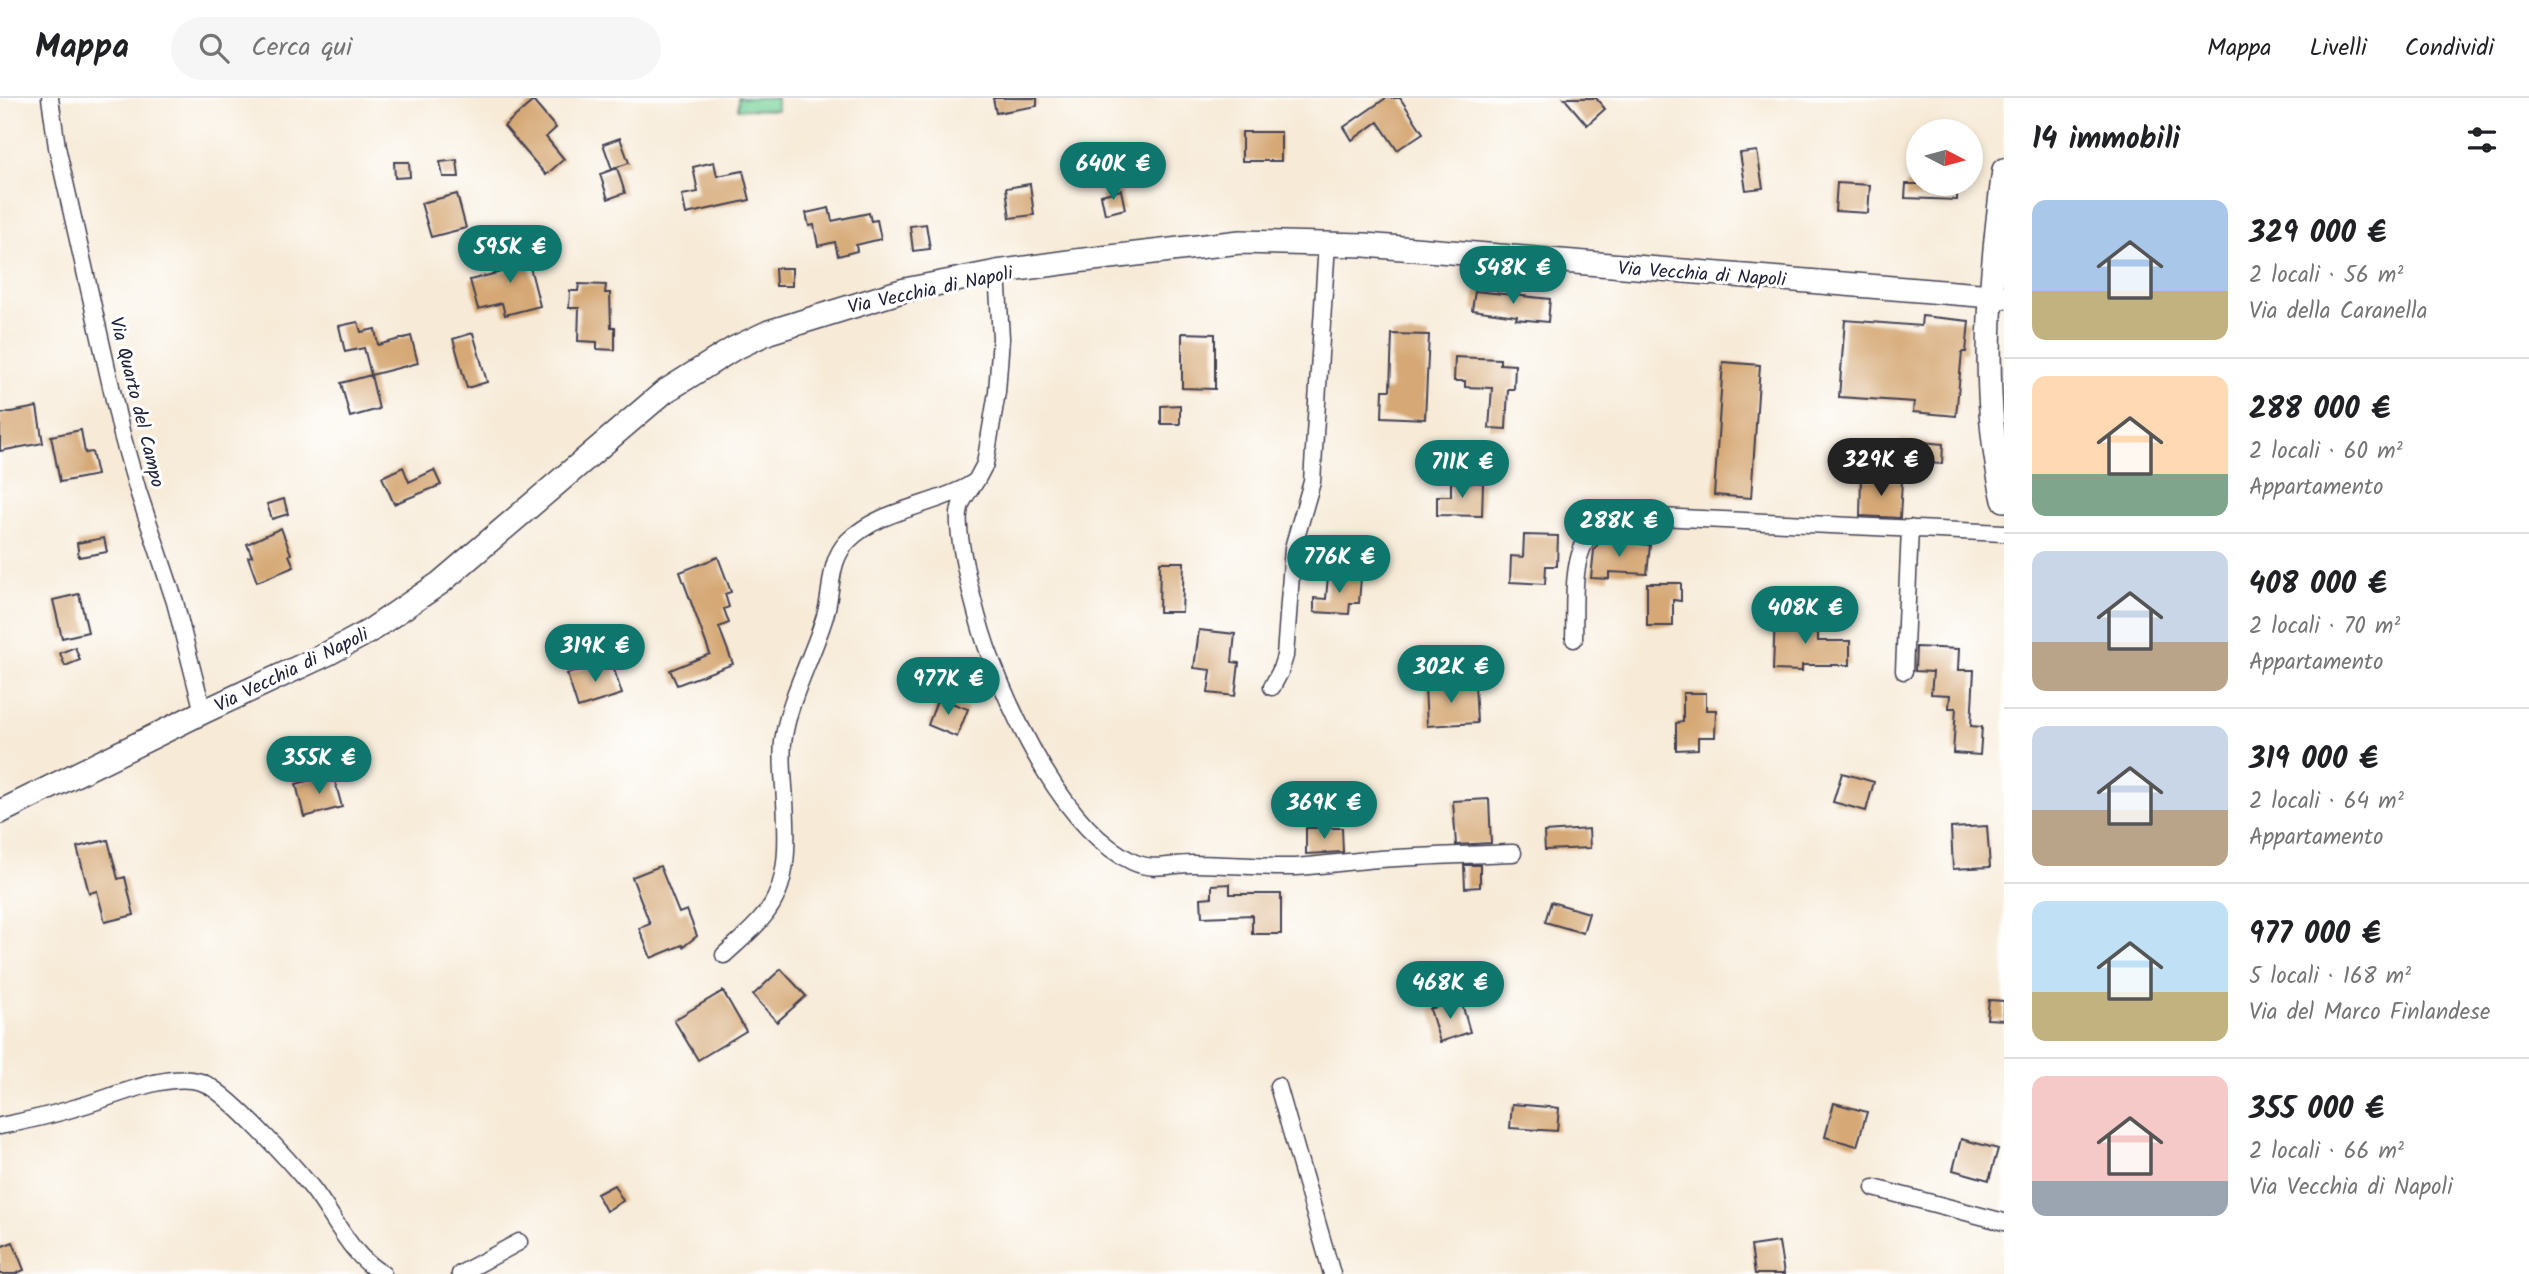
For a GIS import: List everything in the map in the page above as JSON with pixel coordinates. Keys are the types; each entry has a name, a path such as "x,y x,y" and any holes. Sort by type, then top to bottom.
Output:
{"street":[{"name":"Via Quarto del Campo","path":"50,98 55,139 122,435 175,602 202,712"},
{"path":"2004,170 1994,246 1997,296 1990,353 1993,422 2004,500"},
{"name":"Via Vecchia di Napoli","path":"0,812 202,712 335,651 399,612 459,568 664,392 733,349 769,332 859,303 997,272 1114,255 1259,242 1327,243 1997,296"},
{"path":"1272,687 1285,656 1293,548 1312,482 1327,243"},
{"path":"997,272 1001,330 1000,370 985,464 960,507 959,525 976,610 993,665 1024,732 1054,784 1081,822 1116,851 1134,862 1154,868 1196,863 1294,867 1388,858 1513,853"},
{"path":"724,955 768,911 779,885 786,848 782,759 785,732 795,694 825,615 833,568 840,550 856,534 874,523 958,492 976,481"},
{"path":"1574,639 1580,551 1590,534 1611,520 1637,516 2004,533"},
{"path":"1904,671 1910,528"},
{"path":"0,1126 61,1112 166,1081 185,1079 204,1083 225,1097 290,1164 318,1196 362,1259 383,1274"},
{"path":"1278,1086 1332,1274"},
{"path":"1874,1188 2004,1222"},
{"path":"460,1274 519,1242"}],"green space":[{"path":"738,98 777,98 777,110 738,109"}],"building":[{"path":"993,98 1037,98 1037,106 996,113"},
{"path":"1386,98 1400,98 1423,133 1397,150 1378,122 1352,140 1344,127"},
{"path":"1564,98 1596,98 1605,109 1587,125"},
{"path":"533,101 556,128 546,137 564,159 546,175 504,126"},
{"path":"1242,132 1281,132 1281,161 1242,161"},
{"path":"620,138 629,163 612,169 603,144"},
{"path":"1757,151 1763,188 1746,190 1740,153"},
{"path":"457,160 459,177 443,177 440,162"},
{"path":"394,162 409,162 410,177 395,178"},
{"path":"714,162 717,176 743,171 750,200 686,214 682,195 698,192 693,167"},
{"path":"617,168 625,193 608,199 600,174"},
{"path":"1837,183 1870,185 1868,213 1835,211"},
{"path":"1030,184 1034,215 1010,218 1006,188"},
{"path":"1906,184 1906,196 1957,196 1957,200 1905,198"},
{"path":"1121,190 1125,209 1105,214 1101,195"},
{"path":"457,194 466,228 431,237 421,203"},
{"path":"829,208 832,221 869,213 871,221 877,220 881,239 856,245 857,251 838,256 835,242 818,246 814,225 809,226 806,213"},
{"path":"926,224 930,249 913,251 910,226"},
{"path":"530,241 537,265 530,267 540,306 505,315 502,303 478,309 470,280 521,267 515,245"},
{"path":"775,268 792,268 792,286 776,286"},
{"path":"579,284 606,285 605,293 610,293 611,327 615,327 615,350 597,349 597,342 578,341 579,308 569,308 570,291 578,291"},
{"path":"1475,291 1550,299 1548,322 1472,310"},
{"path":"1922,316 1969,321 1966,352 1962,352 1956,416 1913,412 1914,402 1839,397 1845,320 1921,326"},
{"path":"358,322 361,332 375,329 378,345 411,336 418,363 371,375 364,348 345,352 339,326"},
{"path":"473,333 487,382 467,388 453,339"},
{"path":"1182,333 1215,334 1215,389 1182,388"},
{"path":"1392,334 1429,335 1425,419 1382,417 1383,390 1390,390"},
{"path":"1455,357 1500,359 1500,364 1515,365 1514,389 1508,389 1506,429 1489,428 1492,388 1465,387 1465,381 1454,381"},
{"path":"1723,362 1760,365 1751,498 1714,495"},
{"path":"371,375 379,409 350,417 341,383"},
{"path":"1180,405 1180,424 1161,424 1161,406"},
{"path":"37,407 43,443 0,451 0,414"},
{"path":"81,430 85,453 92,452 97,475 60,482 51,436"},
{"path":"1901,440 1943,444 1942,464 1900,461"},
{"path":"403,467 409,482 434,470 441,485 394,504 382,477"},
{"path":"1861,479 1902,481 1900,518 1860,516"},
{"path":"1451,482 1483,483 1482,516 1437,515 1437,496 1451,496"},
{"path":"284,499 288,514 272,519 267,504"},
{"path":"281,528 294,567 257,582 248,557 252,556 247,544"},
{"path":"1524,535 1558,536 1557,566 1546,566 1545,584 1510,582 1511,556 1523,557"},
{"path":"104,538 107,552 79,557 77,543"},
{"path":"1601,539 1650,545 1647,574 1609,572 1609,579 1591,578 1594,550"},
{"path":"718,557 731,592 725,594 729,607 724,609 729,623 719,627 733,664 677,685 670,670 710,654 680,572"},
{"path":"1160,562 1184,562 1182,612 1159,612"},
{"path":"1328,576 1361,577 1359,603 1350,603 1349,614 1314,612 1314,598 1326,599"},
{"path":"1647,583 1681,583 1681,601 1673,600 1673,626 1647,626"},
{"path":"79,594 88,632 62,638 53,600"},
{"path":"1775,613 1796,614 1796,622 1818,623 1818,641 1850,641 1850,665 1802,665 1802,671 1773,670"},
{"path":"1199,630 1235,634 1232,662 1239,663 1235,696 1208,693 1211,670 1194,668"},
{"path":"75,647 80,660 65,666 60,653"},
{"path":"1916,647 1959,649 1958,670 1974,670 1971,726 1982,727 1980,755 1953,753 1956,708 1949,708 1950,695 1931,694 1933,672 1915,671"},
{"path":"611,660 622,694 578,708 567,674"},
{"path":"1475,684 1477,723 1427,726 1425,687"},
{"path":"1683,693 1706,693 1706,710 1716,710 1715,737 1698,737 1698,749 1676,750 1676,723 1683,722"},
{"path":"938,698 968,709 957,737 928,725"},
{"path":"1842,773 1874,782 1866,811 1833,802"},
{"path":"333,774 342,807 304,817 296,784"},
{"path":"1489,799 1491,843 1456,845 1453,801"},
{"path":"1987,826 1990,867 1953,869 1951,828"},
{"path":"1306,828 1342,828 1343,852 1306,854"},
{"path":"1589,829 1590,848 1545,850 1544,832"},
{"path":"108,840 118,879 125,877 134,915 105,922 97,891 89,893 77,847"},
{"path":"1464,865 1480,865 1480,887 1465,888"},
{"path":"660,866 679,913 687,910 697,936 683,947 682,945 651,958 639,928 650,924 632,877"},
{"path":"1230,884 1230,894 1281,894 1281,934 1252,934 1252,915 1202,917 1201,898 1212,897 1212,885"},
{"path":"1551,902 1589,913 1583,933 1545,922"},
{"path":"781,969 806,996 777,1022 753,995"},
{"path":"723,991 746,1031 698,1060 674,1020"},
{"path":"1461,1000 1470,1032 1440,1042 1430,1009"},
{"path":"1989,1000 2004,1001 2004,1020 1987,1019"},
{"path":"1834,1103 1867,1112 1857,1146 1825,1137"},
{"path":"1512,1104 1559,1108 1557,1131 1510,1128"},
{"path":"1961,1139 1998,1149 1989,1180 1953,1170"},
{"path":"614,1185 623,1201 606,1211 597,1194"},
{"path":"13,1242 24,1270 15,1274 0,1274 0,1247"},
{"path":"1779,1242 1784,1274 1755,1274 1751,1246"}]}
